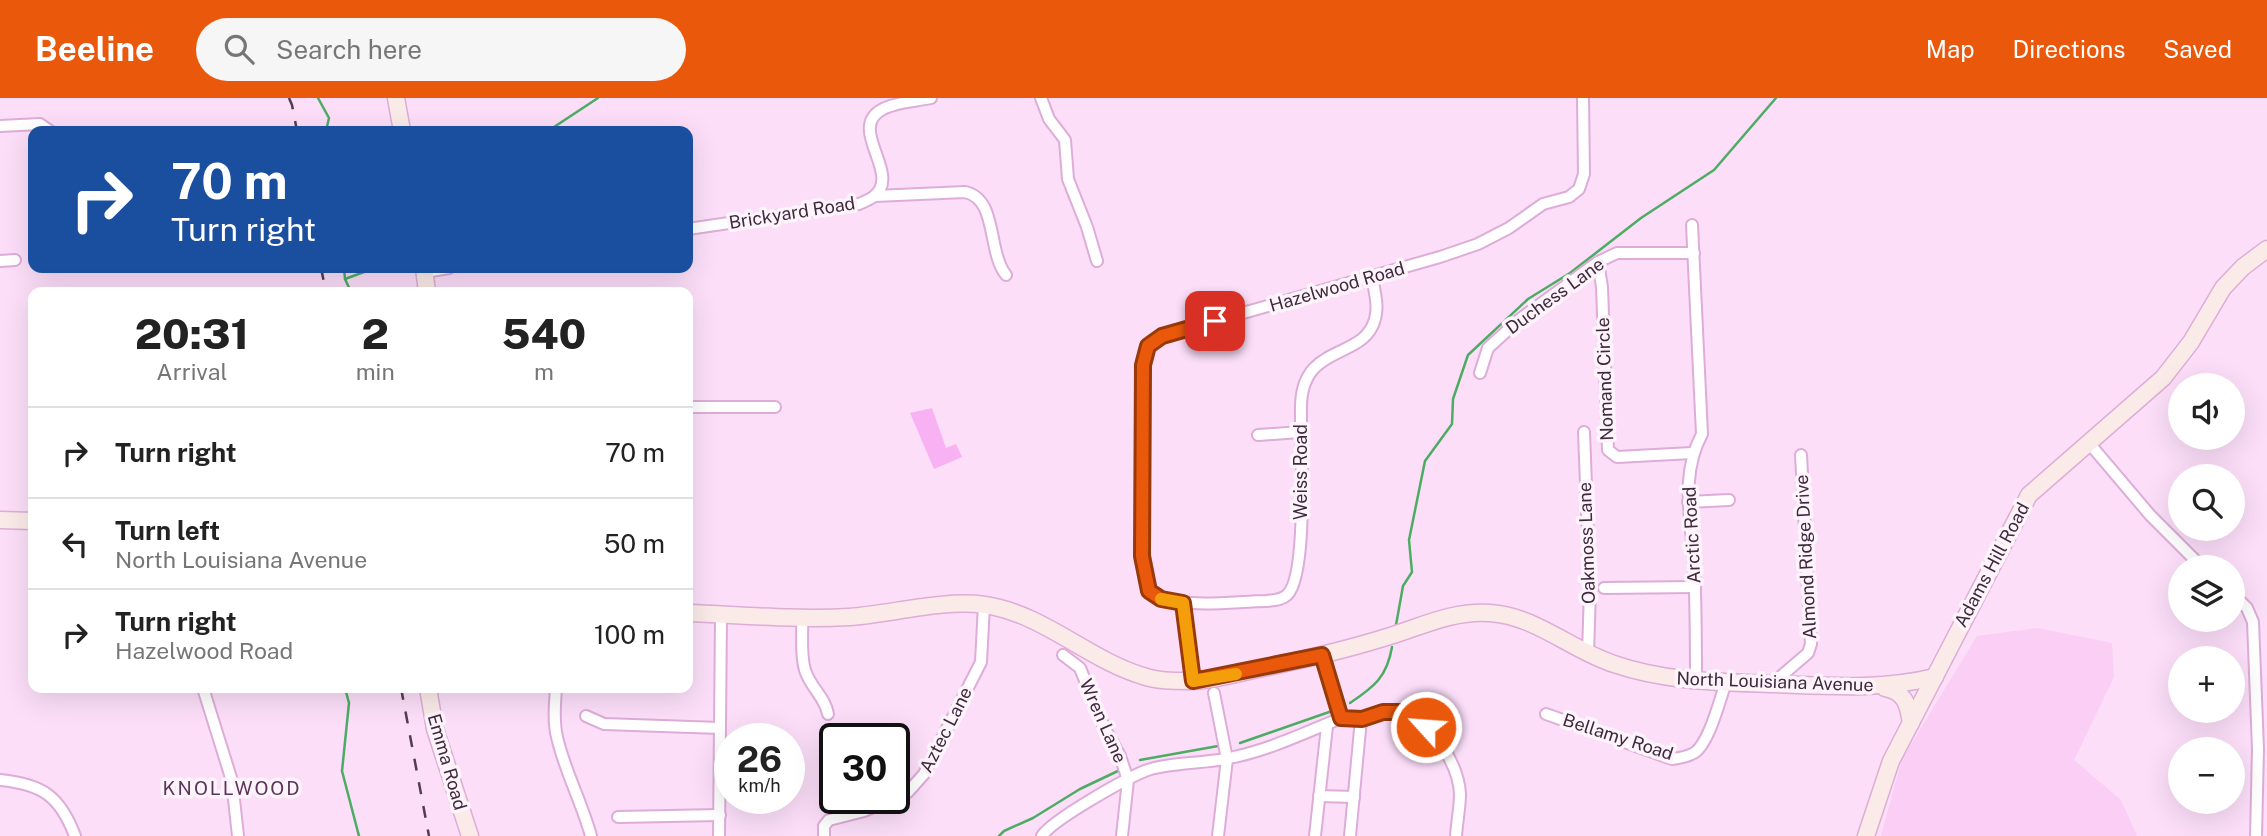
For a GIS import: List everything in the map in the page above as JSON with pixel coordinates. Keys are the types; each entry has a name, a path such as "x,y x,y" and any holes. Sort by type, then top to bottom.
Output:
{"street":[{"path":"396,98 401,126"},
{"path":"1041,98 1049,119 1065,140 1068,179 1097,261"},
{"name":"Hazelwood Road","path":"1183,603 1161,599 1149,591 1142,556 1143,365 1148,346 1162,336 1478,244 1509,228 1543,204 1569,197 1579,189 1584,174 1583,98"},
{"name":"Brickyard Road","path":"693,228 859,204 875,196 882,187 883,176 869,135 874,116 889,106 923,99"},
{"path":"0,126 43,126"},
{"path":"875,196 965,192 973,194 985,206 997,258 1006,275"},
{"name":"Arctic Road","path":"1692,225 1702,434 1692,453 1688,475 1695,587 1696,681"},
{"name":"Adams Hill Road","path":"1866,836 1891,761 2029,495 2163,378 2191,342 2222,288 2243,267 2267,249"},
{"name":"Duchess Lane","path":"1480,373 1488,348 1520,319 1598,262 1617,253 1694,253"},
{"path":"0,261 15,260"},
{"name":"Nomand Circle","path":"1598,262 1602,287 1608,450 1617,457 1692,453"},
{"name":"Weiss Road","path":"1183,603 1267,601 1281,599 1289,594 1296,576 1301,528 1301,389 1314,366 1363,338 1375,321 1377,305 1372,277"},
{"path":"693,407 775,407"},
{"path":"1258,435 1300,432"},
{"name":"Oakmoss Lane","path":"1584,432 1590,590 1588,653"},
{"path":"2089,443 2150,515 2190,555"},
{"name":"Almond Ridge Drive","path":"1772,684 1809,652 1811,644 1801,455"},
{"path":"1688,502 1729,500"},
{"path":"0,520 28,521"},
{"path":"1604,588 1695,587"},
{"path":"1183,603 1193,681"},
{"name":"North Louisiana Avenue","path":"693,613 802,618 850,617 951,605 984,605 1021,614 1120,667 1144,677 1168,681 1193,681 1322,655 1441,619 1478,613 1508,615 1526,621 1612,664 1645,673 1696,681 1876,686 1899,685 1935,677"},
{"name":"Aztec Lane","path":"824,836 824,826 829,820 864,811 908,792 924,774 981,662 984,605"},
{"path":"2245,606 2253,622 2262,748 2256,836"},
{"path":"720,723 721,615"},
{"path":"802,618 804,669 825,701 828,714"},
{"name":"Wren Lane","path":"1063,655 1080,668 1104,727 1120,756 1128,780 1122,836"},
{"path":"1322,655 1341,718"},
{"name":"Bellamy Road","path":"1546,714 1672,759 1684,757 1697,752 1704,742 1726,682"},
{"path":"1876,686 1900,693 1907,702 1911,723"},
{"path":"205,693 232,781 238,836"},
{"name":"Emma Road","path":"429,693 435,729 470,836"},
{"path":"556,693 554,722 558,740 591,836"},
{"path":"1214,693 1227,759 1218,836"},
{"path":"1042,836 1045,830 1146,771 1262,751 1341,718 1362,719 1383,712 1406,712 1426,727 1444,747 1456,772 1460,793 1456,836"},
{"path":"586,716 604,724 714,728"},
{"path":"1350,836 1362,719"},
{"path":"1315,836 1327,726"},
{"path":"0,780 37,786 59,802 75,836"},
{"path":"1319,796 1354,797"},
{"path":"618,817 720,815 719,836"}],"shaded area":[{"path":"932,408 946,448 956,444 962,457 934,469 910,413"},
{"path":"2037,628 2112,643 2114,677 2074,760 2121,800 2137,836 1881,836 1902,759 1977,636"}],"waterway":[{"path":"318,98 329,118 327,126"},
{"path":"556,126 598,98"},
{"path":"1396,625 1403,586 1412,572 1409,540 1425,461 1452,424 1453,399 1468,355 1528,299 1570,273 1641,218 1714,170 1776,98"},
{"path":"344,273 349,287"},
{"path":"345,279 361,273"},
{"path":"1350,703 1366,692 1383,674 1392,647"},
{"path":"346,693 349,703 342,771 359,836"},
{"path":"1240,743 1332,711"},
{"path":"1140,760 1218,746"},
{"path":"999,836 1080,789 1120,770"}],"railway":[{"path":"289,98 296,126"},
{"path":"322,273 325,287"},
{"path":"402,693 429,836"}],"slow traffic":[{"path":"1161,599 1183,603 1193,681 1236,674"}],"district":[{"name":"KNOLLWOOD","path":"232,788"}],"route":[{"path":"1215,321 1162,336 1148,346 1143,365 1142,556 1149,591 1161,599 1183,603 1193,681 1322,655 1341,718 1362,719 1383,712 1406,712 1426,727"}]}
